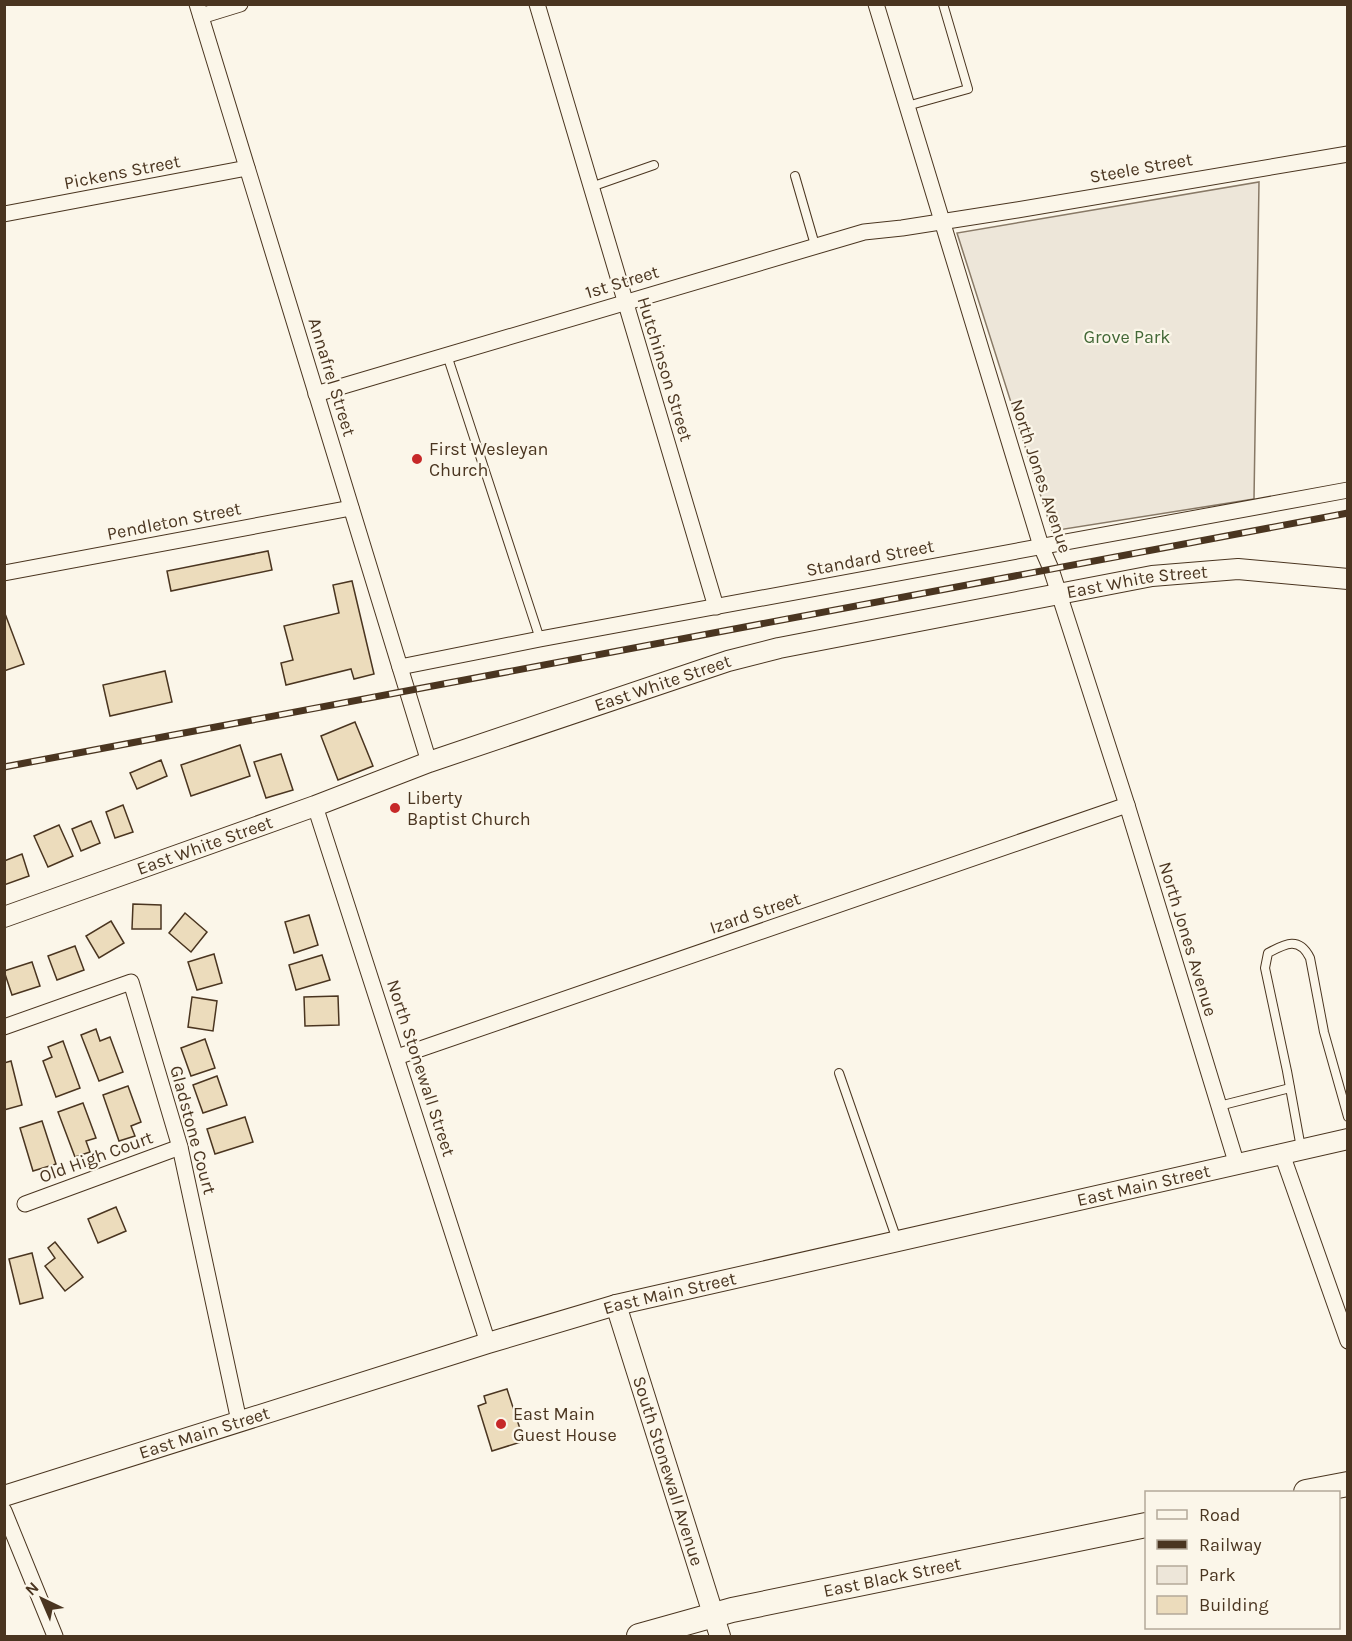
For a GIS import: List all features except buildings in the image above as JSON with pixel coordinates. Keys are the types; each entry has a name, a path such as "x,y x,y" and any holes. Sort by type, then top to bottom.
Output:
{"main road":[{"path":"1311,1491 1347,1484"},
{"name":"East Black Street","path":"639,1636 717,1626 1145,1525"}],"street":[{"path":"199,10 240,4"},
{"name":"Hutchinson Street","path":"537,4 716,607"},
{"name":"North Jones Avenue","path":"876,4 1041,546 1052,569 1127,805 1237,1165"},
{"name":"Annafrel Street","path":"199,10 429,762"},
{"name":"Steele Street","path":"941,220 1347,154"},
{"name":"Pickens Street","path":"4,214 247,168"},
{"name":"1st Street","path":"316,393 815,245 864,232 902,228 941,220"},
{"name":"Standard Street","path":"400,667 540,639 1347,490"},
{"name":"Pendleton Street","path":"4,573 351,508"},
{"name":"East White Street","path":"4,917 315,806 429,762 717,665 779,648 1152,576 1238,569 1347,579"},
{"name":"Izard Street","path":"397,1057 1127,805"},
{"name":"North Stonewall Street","path":"315,806 488,1343"},
{"name":"Gladstone Court","path":"4,1028 131,982 180,1148 239,1421"},
{"name":"East Main Street","path":"4,1496 488,1343 616,1305 1347,1139"},
{"name":"Old High Court","path":"25,1204 180,1148"},
{"path":"1282,1154 1347,1341"},
{"name":"South Stonewall Avenue","path":"616,1305 717,1626"},
{"path":"4,1511 56,1636"}],"lane":[{"path":"907,106 968,89 943,4"},
{"path":"591,187 654,165"},
{"path":"795,176 815,245"},
{"path":"447,355 540,639"},
{"path":"1301,1150 1265,968 1268,953 1286,944 1296,944 1306,950 1310,958 1324,1032 1347,1117"},
{"path":"838,1073 898,1241"},
{"path":"1219,1106 1290,1088"}],"green space":[{"name":"Grove Park","path":"1259,182 1254,499 1052,531 957,233"}],"railway":[{"path":"4,767 1348,513"}],"place":[{"name":"First Wesleyan Church","path":"417,459"},
{"name":"Liberty Baptist Church","path":"395,808"},
{"name":"East Main Guest House","path":"501,1424"}]}
